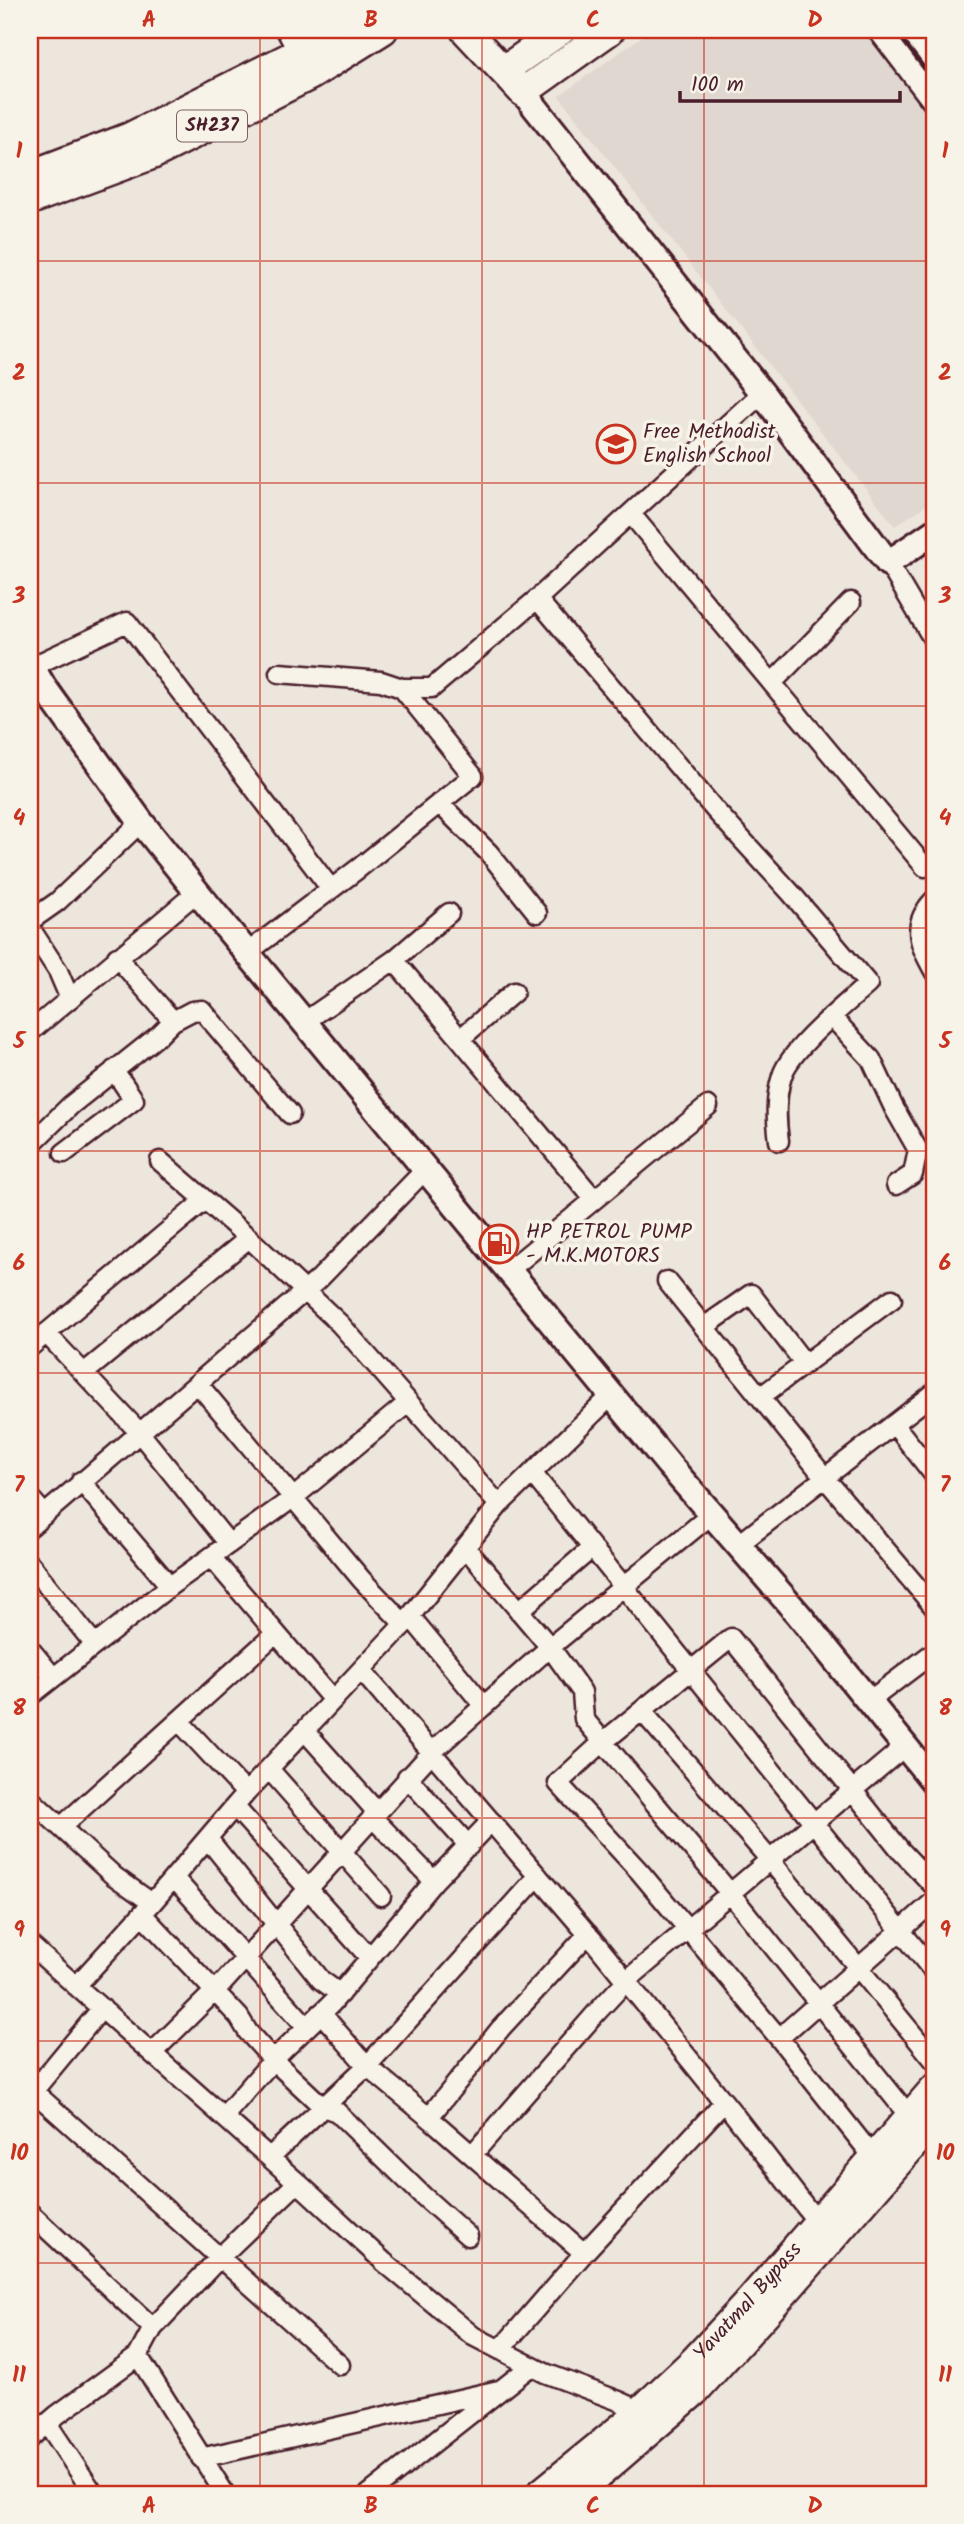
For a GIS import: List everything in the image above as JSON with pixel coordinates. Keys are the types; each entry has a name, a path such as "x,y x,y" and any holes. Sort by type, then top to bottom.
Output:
{"main road":[{"name":"SH237","path":"30,200 154,155 298,53 336,30"},
{"name":"SH237","path":"30,175 130,137 298,53 383,30"},
{"path":"465,30 523,92 762,393 888,563 934,532"},
{"path":"504,70 561,30"},
{"path":"523,92 610,30"},
{"path":"31,665 43,686 141,822 197,892 934,1782"},
{"name":"Yavatmal Bypass","path":"540,2494 648,2419 694,2392 922,2119 934,2089"},
{"name":"Yavatmal Bypass","path":"576,2494 648,2419 694,2361 874,2158 922,2119"}],"street":[{"path":"879,30 934,102"},
{"path":"911,30 934,60"},
{"path":"279,673 381,681 401,688 432,688 537,599 762,393"},
{"path":"631,514 925,867"},
{"path":"888,563 934,640"},
{"path":"537,599 715,810 791,893 868,984 810,1037 782,1073 775,1114 779,1141"},
{"path":"772,683 852,602"},
{"path":"31,665 127,622 331,889"},
{"path":"247,953 473,776 401,688"},
{"path":"439,803 489,853 537,913"},
{"path":"30,921 57,902 141,822"},
{"path":"30,1032 197,892"},
{"path":"934,900 927,908 918,928 923,950 934,971"},
{"path":"304,1023 394,960 449,913"},
{"path":"30,928 58,971 70,999"},
{"path":"117,957 173,1021"},
{"path":"394,960 594,1199"},
{"path":"460,1039 514,992"},
{"path":"30,1145 71,1105 173,1021 192,1011 202,1010 290,1114"},
{"path":"832,1017 871,1059 918,1150 913,1174 896,1185"},
{"path":"64,1153 134,1100 114,1070"},
{"path":"509,1270 708,1106"},
{"path":"160,1161 249,1238 340,1324 499,1505"},
{"path":"30,1527 319,1279 426,1169"},
{"path":"30,1347 205,1200"},
{"path":"84,1373 249,1238"},
{"path":"667,1281 825,1478 934,1606"},
{"path":"704,1327 751,1294 805,1364"},
{"path":"760,1397 892,1299"},
{"path":"46,1333 139,1432 229,1544"},
{"path":"198,1384 362,1580 407,1620 484,1706"},
{"path":"738,1545 934,1393"},
{"path":"76,1986 269,1769 407,1620 499,1505 612,1395"},
{"path":"30,1696 170,1586 293,1498 409,1402"},
{"path":"894,1424 934,1475"},
{"path":"532,1472 934,1972"},
{"path":"81,1481 170,1586"},
{"path":"30,1497 44,1514"},
{"path":"152,2053 246,1957 432,1752 550,1647 712,1514"},
{"path":"465,1547 550,1647 582,1692 584,1719 730,1893 817,2003 922,2119"},
{"path":"519,1611 593,1548"},
{"path":"211,1557 333,1700"},
{"path":"30,1564 95,1645"},
{"path":"61,1827 276,1633"},
{"path":"874,2158 779,2038 640,1872 559,1785 561,1779 603,1742 731,1638 901,1851 934,1886"},
{"path":"30,1648 53,1677"},
{"path":"869,1702 934,1652"},
{"path":"361,1670 588,1934 818,2223"},
{"path":"642,1711 770,1860 934,2060"},
{"path":"178,1721 308,1888 369,1957"},
{"path":"305,1731 434,1881"},
{"path":"472,2155 626,1981 905,1745"},
{"path":"269,1769 381,1896"},
{"path":"407,1777 469,1846"},
{"path":"30,1799 147,1909 213,1992 239,2017 248,2032 273,2060 323,2107 337,2112 468,2236"},
{"path":"224,2116 273,2060 340,1994 434,1881 491,1821"},
{"path":"208,1839 320,1980 340,1994"},
{"path":"270,2157 366,2066 538,1876"},
{"path":"174,1878 307,2027"},
{"path":"779,2038 934,1901"},
{"path":"429,2117 501,2028 588,1934"},
{"path":"32,1951 102,2008 384,2262 473,2336 531,2366 648,2419"},
{"path":"102,2008 31,2093 220,2256 340,2365"},
{"path":"321,2013 366,2066 429,2117 584,2253"},
{"path":"500,2350 584,2253 724,2102"},
{"path":"30,2438 138,2356 153,2328 220,2256 298,2182"},
{"path":"30,2213 153,2328"},
{"path":"138,2356 225,2494"},
{"path":"369,2494 531,2366"},
{"path":"201,2458 499,2390"},
{"path":"47,2423 94,2494"}],"shaded area":[{"path":"651,30 874,30 934,112 934,500 895,526 559,96"}],"place":[{"name":"Free Methodist English School","path":"616,444"},
{"name":"HP PETROL PUMP - M.K.MOTORS","path":"499,1244"}]}
